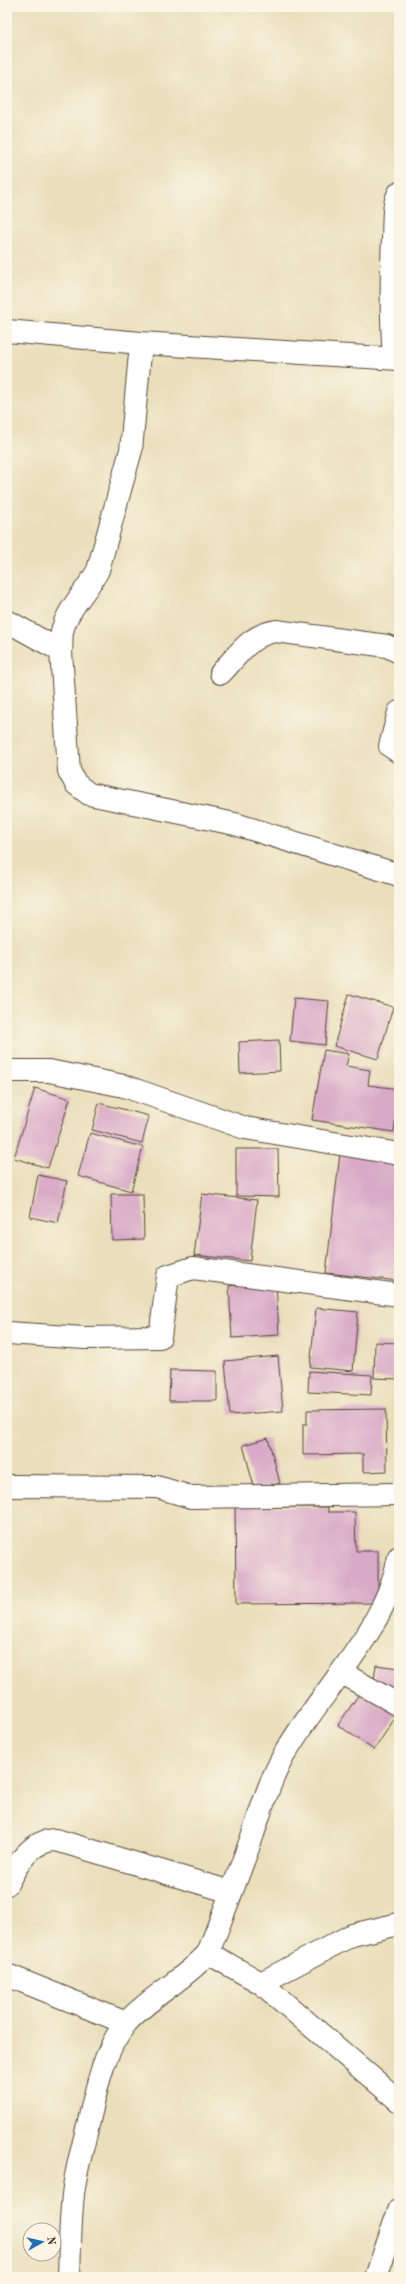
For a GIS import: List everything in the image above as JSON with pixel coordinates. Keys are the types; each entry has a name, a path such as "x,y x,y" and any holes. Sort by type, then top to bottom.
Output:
{"street":[{"path":"7,332 141,343 396,359 390,309 395,206 399,193"},
{"path":"141,343 131,450 98,570 90,585 68,617 62,632 61,651 69,771 76,784 89,794 235,824 399,875"},
{"path":"7,621 61,651"},
{"path":"221,673 251,640 263,633 276,631 386,646 399,652"},
{"path":"399,712 390,746 399,752"},
{"path":"7,1071 49,1071 124,1086 245,1128 399,1154"},
{"path":"7,1333 86,1338 160,1337 168,1276 192,1268 399,1295"},
{"path":"7,1486 157,1487 191,1497 399,1494"},
{"path":"69,2277 73,2195 77,2168 102,2070 112,2047 126,2023 139,2010 197,1965 208,1953 232,1892 261,1805 283,1756 296,1734 342,1673 382,1609 391,1589 399,1557"},
{"path":"342,1673 399,1705"},
{"path":"7,1884 14,1869 33,1847 46,1840 56,1840 232,1892"},
{"path":"261,1983 352,1935 399,1924"},
{"path":"208,1953 261,1983 399,2101"},
{"path":"7,1975 126,2023"},
{"path":"376,2277 399,2210"}],"building":[{"path":"349,994 393,1007 378,1059 334,1046"},
{"path":"294,998 329,1001 325,1045 290,1041"},
{"path":"279,1040 280,1071 240,1073 239,1042"},
{"path":"324,1050 349,1054 346,1066 370,1070 368,1085 399,1089 394,1132 312,1120"},
{"path":"35,1088 70,1099 48,1168 14,1158"},
{"path":"99,1103 149,1116 142,1143 92,1130"},
{"path":"90,1133 143,1147 131,1191 78,1176"},
{"path":"236,1149 278,1149 279,1197 236,1196"},
{"path":"340,1153 399,1159 399,1281 326,1273"},
{"path":"38,1175 67,1181 58,1223 30,1217"},
{"path":"111,1194 143,1194 144,1239 112,1240"},
{"path":"202,1194 257,1200 250,1261 194,1255"},
{"path":"276,1283 279,1335 232,1338 229,1286"},
{"path":"316,1308 358,1312 353,1371 310,1367"},
{"path":"375,1342 399,1343 399,1379 374,1378"},
{"path":"278,1356 283,1411 230,1415 225,1361"},
{"path":"170,1370 217,1371 217,1401 169,1401"},
{"path":"309,1371 372,1375 371,1395 308,1392"},
{"path":"386,1409 387,1471 363,1472 363,1454 303,1455 303,1424 307,1424 307,1410"},
{"path":"268,1438 280,1483 255,1491 243,1445"},
{"path":"235,1498 275,1498 275,1507 328,1507 328,1512 355,1512 356,1551 378,1551 378,1603 236,1604"},
{"path":"376,1665 399,1668 399,1690 373,1687"},
{"path":"362,1690 397,1715 374,1750 338,1725"}]}
